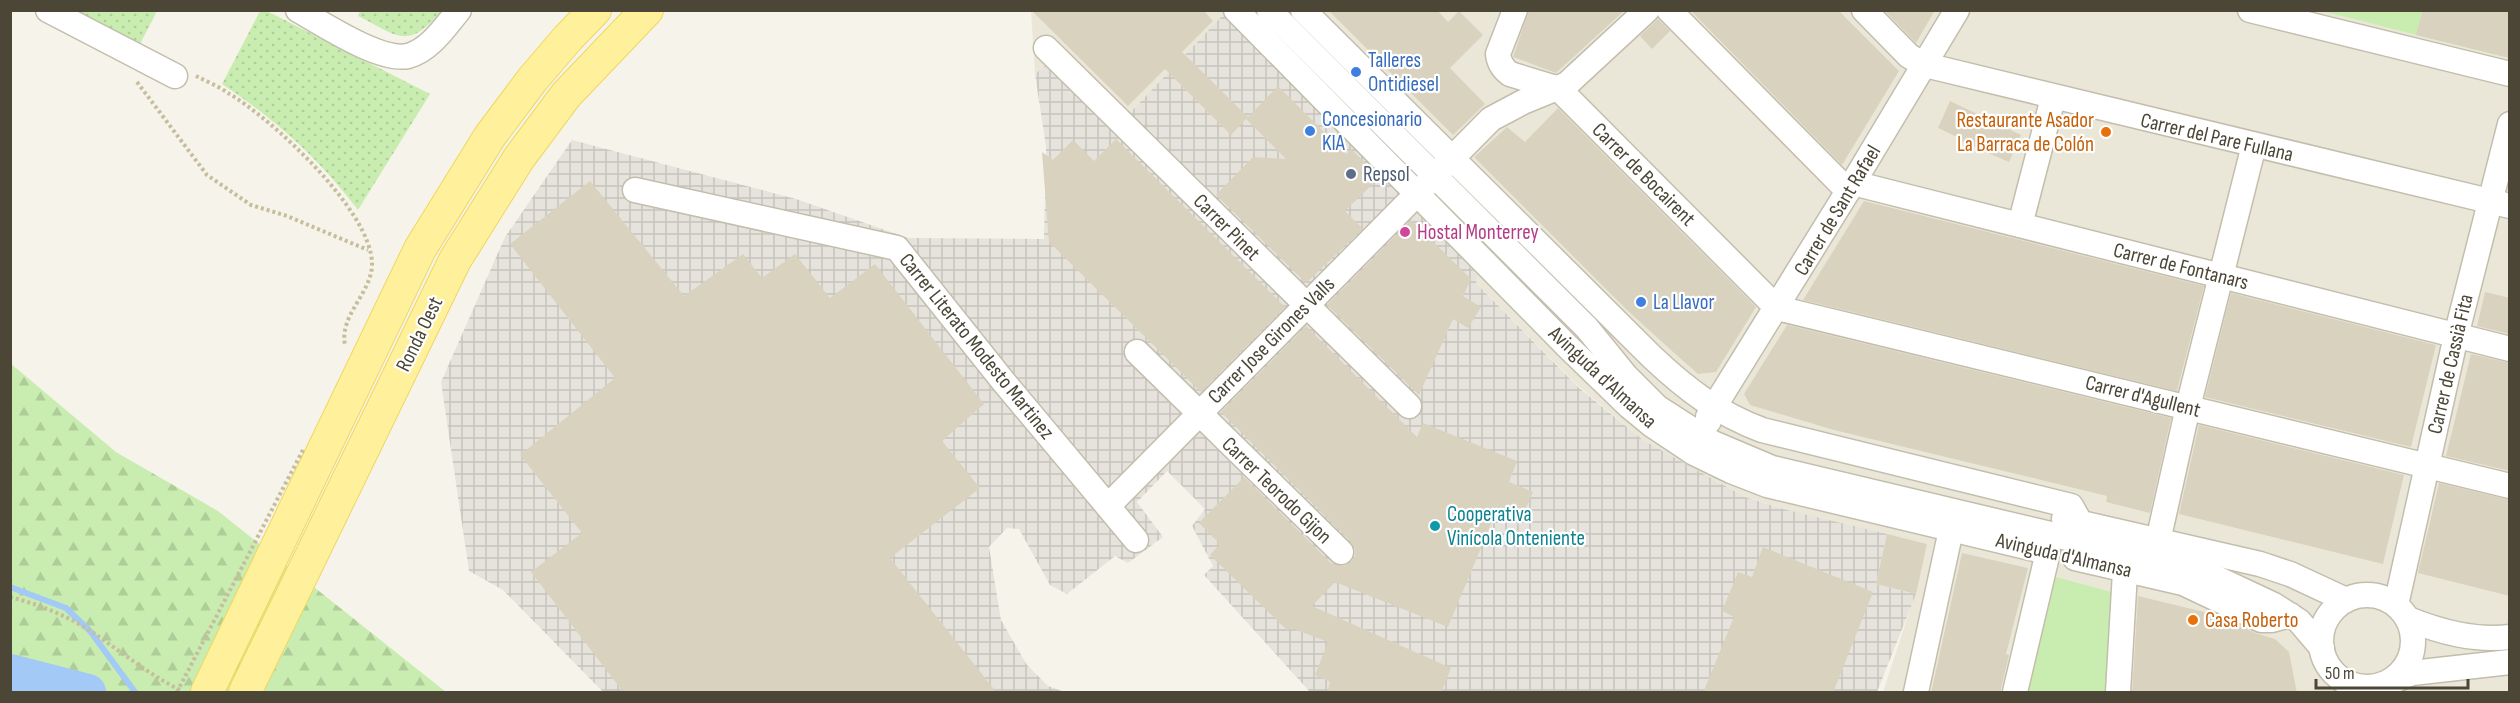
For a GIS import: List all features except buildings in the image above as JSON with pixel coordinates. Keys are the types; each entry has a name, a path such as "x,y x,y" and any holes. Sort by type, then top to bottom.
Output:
{"main road":[{"name":"Ronda Oest","path":"207,693 313,452 420,249 490,136 539,72 595,10"},
{"name":"Ronda Oest","path":"245,693 455,260 513,167 566,95 647,10"}],"street":[{"path":"48,10 176,76"},
{"path":"298,10 378,52 398,56 408,56 431,42 459,10"},
{"name":"Avinguda d'Almansa","path":"1236,10 1568,347 1652,425 1713,462 1767,485 1953,521 2125,561 2150,574 2196,588 2261,620 2272,620 2290,615"},
{"name":"Avinguda d'Almansa","path":"1269,10 1711,412"},
{"name":"Avinguda d'Almansa","path":"1303,10 1592,333 1626,376 1657,407 1713,443 1772,468 1953,521 2048,552 2208,574 2255,594 2290,615 2299,621 2322,648"},
{"name":"Carrer de Bocairent","path":"1515,10 1498,54 1499,61 1510,74 1559,89 1777,308"},
{"name":"Carrer Jose Girones Valls","path":"1109,505 1416,193 1497,115 1523,102 1559,89 1574,79 1647,10"},
{"path":"1669,10 1851,187"},
{"path":"1864,10 1909,56 1924,65"},
{"name":"Carrer de Sant Rafael","path":"1711,412 1777,308 1957,10"},
{"path":"2250,10 2295,16 2510,74"},
{"name":"Carrer Pinet","path":"1046,48 1409,406"},
{"name":"Carrer del Pare Fullana","path":"1924,65 2500,204"},
{"path":"2019,225 2054,98"},
{"name":"Carrer de Cassià Fita","path":"2402,612 2426,466 2456,336 2500,204 2510,124"},
{"path":"2158,541 2188,407 2254,145"},
{"name":"Carrer de Fontanars","path":"1851,187 2019,225 2510,349"},
{"name":"Carrer Literato Modesto Martinez","path":"635,190 897,248 1003,381 1136,540"},
{"name":"Carrer d'Agullent","path":"1777,308 2510,486"},
{"path":"1568,347 1592,333"},
{"name":"Avinguda d'Almansa","path":"1592,333 1711,412 1762,430 2071,506 2072,521 2270,568 2290,574 2346,600"},
{"name":"Carrer Teorodo Gijon","path":"1137,352 1341,552"},
{"path":"1711,412 1714,434 1731,443 1742,455 1751,479"},
{"path":"1713,462 1730,462 1742,455"},
{"path":"1916,693 1953,521 1967,504 2044,522 2072,521"},
{"path":"2015,693 2048,552"},
{"path":"2118,693 2125,561"},
{"path":"2510,637 2467,636 2437,631 2402,612 2384,598 2372,595 2346,600 2326,620 2322,633 2324,658 2337,684 2377,690 2412,673 2510,662"},
{"path":"2377,690 2397,677 2410,658 2413,635 2402,612"},
{"path":"2442,670 2452,683 2510,678"}],"path":[{"path":"136,80 207,175 251,205 287,216 369,250 366,239 344,200 290,140 229,93 180,67 176,76"},
{"path":"177,693 313,452"},
{"path":"10,597 33,602 90,631 138,666 188,693"}],"shaded area":[{"path":"1031,11 2509,11 2509,692 1883,692 1915,594 1876,584 1783,509 1745,497 1643,440 1577,385 1476,283 1478,275 1224,15 1126,117 1062,51 1035,74"},
{"path":"1224,14 1478,275 1476,283 1578,387 1643,440 1745,497 1783,509 1887,534 1876,584 1916,594 1877,692 1310,692 1204,575 1213,566 1192,526 1205,509 1167,471 1137,502 1163,537 1128,563 1115,556 1067,594 1050,585 1019,529 1007,528 989,547 1001,620 1027,665 1048,686 1065,692 603,692 503,590 469,571 441,382 505,237 572,140 796,199 908,238 1044,239 1046,147 1035,74 1062,51 1126,117"}],"green space":[{"path":"360,10 441,11 430,24 420,31 402,36 393,34 358,16"},
{"path":"62,11 157,11 137,50"},
{"path":"260,11 267,11 430,94 358,210 328,173 296,141 222,84"},
{"path":"2322,11 2509,11 2508,58"},
{"path":"10,363 116,452 218,511 446,692 11,692"},
{"path":"2052,576 2112,592 2107,692 2026,692"}],"waterway":[{"path":"10,587 66,608 90,631 135,692"},
{"path":"10,672 88,692"}],"place":[{"name":"Talleres Ontidiesel","path":"1356,72"},
{"name":"Concesionario KIA","path":"1310,131"},
{"name":"Restaurante Asador La Barraca de Colón","path":"2106,132"},
{"name":"Repsol","path":"1351,174"},
{"name":"Hostal Monterrey","path":"1405,232"},
{"name":"La Llavor","path":"1641,302"},
{"name":"Cooperativa Vinícola Onteniente","path":"1435,526"},
{"name":"Casa Roberto","path":"2193,620"}]}
